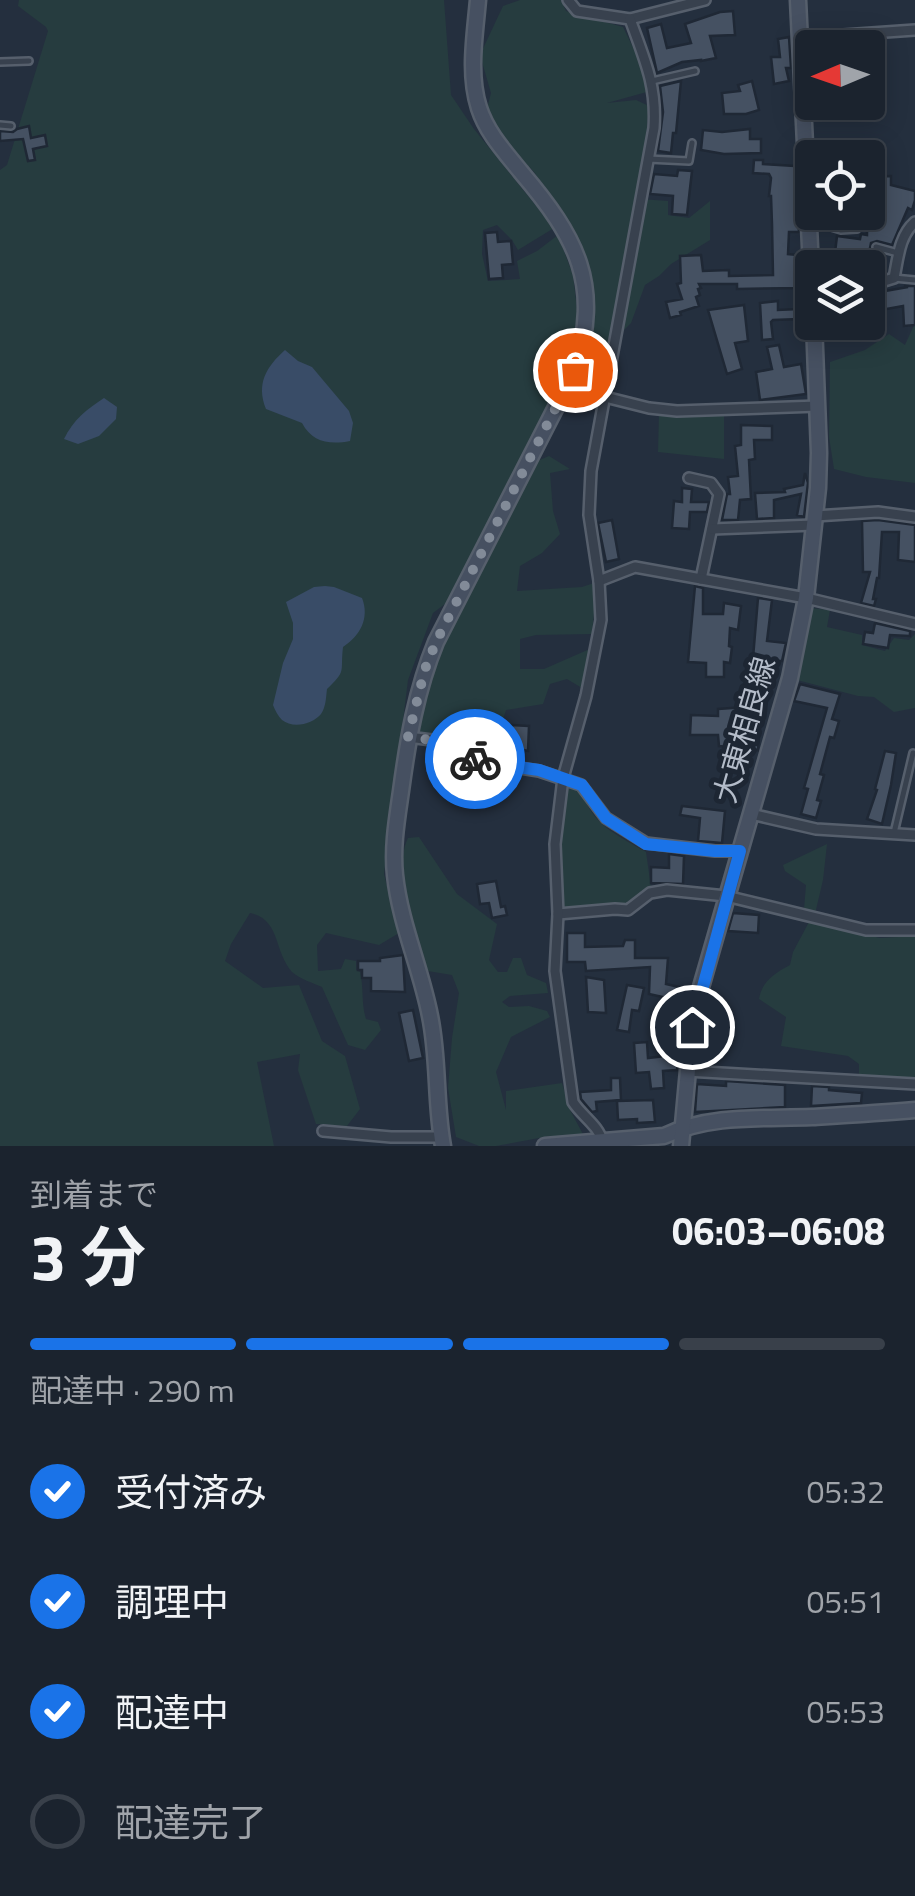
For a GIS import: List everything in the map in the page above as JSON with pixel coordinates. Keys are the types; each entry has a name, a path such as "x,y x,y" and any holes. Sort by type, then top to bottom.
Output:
{"street":[{"path":"323,1130 442,1141 430,1016 395,874 394,848 408,737 436,642 569,383 584,340 587,316 582,272 566,233 489,131 479,108 474,86 478,0"},
{"path":"568,0 578,11 630,19 705,0"},
{"path":"798,0 800,30"},
{"path":"602,1141 573,1102 556,987 555,844 563,778 601,620 589,494 654,128 656,102 652,81 630,19"},
{"path":"885,32 915,30"},
{"path":"885,281 894,278 908,228 915,222"},
{"name":"大東相良線","path":"682,1146 695,1010 790,678 806,598 820,453 815,340"},
{"path":"605,397 677,411 818,406"},
{"path":"689,478 711,483 718,494 701,579"},
{"path":"712,529 878,512 915,517"},
{"path":"599,581 635,567 806,598 915,624"},
{"path":"408,737 440,741 482,762 539,770 582,785 606,818 646,844 740,851"},
{"path":"751,814 816,829 915,835"},
{"path":"558,914 628,910 650,893 667,890 726,896 866,930 915,930"},
{"path":"687,1071 915,1084"},
{"path":"545,1146 664,1136 682,1127 730,1118 915,1110"}],"lane":[{"path":"0,62 29,61"},
{"path":"652,81 695,72"},
{"path":"0,125 11,126"},
{"path":"648,160 690,161 692,143"},
{"path":"876,247 899,253"},
{"path":"894,278 915,280"},
{"path":"894,834 913,753"}],"green space":[{"path":"19,0 444,0 451,95 554,228 518,250 497,225 483,230 482,254 488,281 520,279 517,261 558,235 573,275 580,334 569,377 484,551 535,462 549,456 570,469 550,473 553,511 560,534 542,553 520,566 517,591 582,587 597,582 592,634 520,639 520,669 544,669 592,648 582,688 567,679 550,684 543,704 506,710 501,725 499,765 440,741 410,736 433,658 461,592 433,613 408,680 384,874 399,933 379,945 326,933 317,945 318,971 341,969 345,959 356,961 366,1019 378,1022 381,1030 365,1050 348,1045 322,987 292,972 272,929 260,917 250,913 225,961 263,988 299,985 322,1041 345,1056 360,1109 347,1126 316,1124 298,1070 300,1054 257,1062 274,1146 0,1146 0,170 7,165 48,31 18,6"},
{"path":"520,0 561,0 566,11 623,27 654,90 607,103 636,100 649,106 641,199 668,201 668,215 689,218 710,201 710,240 645,285 631,323 609,345 602,375 589,360 586,295 574,232 534,172 484,120 491,93 480,55 503,6"},
{"path":"915,323 915,483 834,469 829,437 830,362 865,350 889,334 905,345"},
{"path":"659,413 724,415 724,459 658,452"},
{"path":"810,608 830,610 827,627 862,635 862,645 885,651 894,638 909,640 915,634 915,708 894,712 874,697 797,680"},
{"path":"566,786 580,793 604,825 646,852 651,887 619,907 558,914 558,845"},
{"path":"419,837 457,894 497,924 489,960 498,972 507,972 513,958 521,958 527,975 546,983 548,993 510,996 502,1002 509,1007 529,1006 547,1011 550,1017 511,1037 496,1072 506,1110 506,1091 562,1083 584,1136 550,1136 496,1146 479,1146 456,1137 448,1088 459,993 452,975 428,971 405,905 404,852 408,838"},
{"path":"827,844 815,914 804,909 806,885 785,871 783,865"},
{"path":"809,922 880,938 915,936 915,1083 859,1079 859,1064 848,1056 781,1046 786,1017 759,999 766,982 790,965"}],"water":[{"path":"285,350 312,367 349,411 353,423 350,441 322,441 302,423 266,409 262,392 265,376"},
{"path":"104,398 117,407 116,419 99,436 78,444 64,439 81,416"},
{"path":"325,586 362,598 364,619 359,632 343,647 341,671 327,689 321,714 308,723 292,724 282,720 273,705 293,639 286,602 314,587"}],"building":[{"path":"733,11 735,35 710,36 716,58 682,62 657,73 647,28 661,24 667,48 691,43 685,24"},
{"path":"789,37 789,81 774,84 771,57 780,57 778,39"},
{"path":"681,81 671,153 658,151 663,112 660,86"},
{"path":"752,81 759,110 724,114 722,93 740,91 738,85"},
{"path":"29,126 31,138 45,135 47,146 33,149 35,160 28,161 23,139 0,141 0,131 13,132"},
{"path":"750,129 750,139 761,139 761,153 701,150 703,130"},
{"path":"754,160 795,166 795,230 799,232 789,232 788,254 795,255 795,288 737,289 737,284 699,284 699,306 670,318 666,302 682,299 677,284 681,283 680,256 701,255 703,271 729,270 729,276 773,275 771,178 769,174 753,173"},
{"path":"678,170 692,171 687,215 672,214 673,196 650,194 654,174 677,176"},
{"path":"885,176 891,176 891,185 915,191 912,210 908,208 892,245 877,241 871,243 871,250 835,250 837,236 860,239 861,234 867,235 867,230 885,230"},
{"path":"497,232 498,242 511,241 513,264 502,265 503,278 489,279 485,233"},
{"path":"904,286 915,286 915,325 904,326 903,306 885,309 885,291 908,287"},
{"path":"778,301 778,310 795,309 795,319 773,320 773,339 762,340 760,303"},
{"path":"744,305 748,341 735,343 742,369 727,374 708,310"},
{"path":"779,345 784,367 801,364 806,394 760,400 756,372 772,369 767,347"},
{"path":"741,425 772,426 772,440 754,440 755,459 749,460 751,499 740,500 738,520 722,520 730,494 728,477 738,476 735,446 741,445"},
{"path":"805,473 808,483 804,517 797,515 801,494 774,500 774,518 757,519 755,493 785,492 784,489 803,485"},
{"path":"682,488 692,489 691,502 709,502 707,512 690,512 689,529 672,528 674,501 682,502"},
{"path":"612,520 619,559 606,562 598,523"},
{"path":"862,521 915,525 915,562 898,560 899,532 882,532 874,606 861,603 870,572 863,572"},
{"path":"695,586 703,588 703,614 723,614 724,603 741,606 738,630 730,628 732,647 730,663 724,662 724,677 706,677 706,663 688,662"},
{"path":"758,598 772,600 767,641 786,643 782,661 776,661 774,682 763,680 766,659 753,658"},
{"path":"875,623 910,631 910,636 890,635 888,648 863,644 865,632 873,633"},
{"path":"800,684 840,694 832,719 839,721 834,738 830,737 820,774 824,775 816,818 801,814 808,789 804,788 827,708 794,701"},
{"path":"761,706 758,750 719,746 718,735 690,735 691,715 718,716 718,709"},
{"path":"511,725 529,726 528,751 524,750 524,756 505,755"},
{"path":"885,751 896,753 882,824 867,819"},
{"path":"682,806 725,811 722,843 698,841 700,818 680,815"},
{"path":"669,854 684,856 683,884 651,883 651,867 669,868"},
{"path":"496,881 501,907 505,906 507,915 492,918 489,903 480,904 477,884"},
{"path":"733,913 759,915 758,933 728,931"},
{"path":"567,933 585,933 585,947 623,946 625,940 635,940 635,958 668,958 666,984 679,987 676,1000 649,994 650,967 586,971 585,962 567,962"},
{"path":"403,955 405,992 371,991 371,978 362,978 358,961"},
{"path":"586,977 604,980 606,1013 588,1012"},
{"path":"627,985 644,988 639,1011 632,1010 629,1032 617,1030"},
{"path":"413,1010 423,1058 409,1061 399,1013"},
{"path":"647,1042 648,1058 666,1056 666,1052 678,1055 677,1070 663,1071 664,1088 651,1089 649,1072 636,1073 634,1043"},
{"path":"611,1078 620,1078 621,1100 596,1102 597,1111 592,1112 580,1092 611,1090"},
{"path":"726,1081 785,1085 785,1107 695,1112 697,1084 726,1086"},
{"path":"812,1086 862,1093 861,1103 811,1106"},
{"path":"653,1100 655,1122 618,1120 617,1101"}],"way so far":[{"path":"475,759 440,741 408,737 410,724 436,642 575,370"}],"route":[{"path":"475,759 539,770 582,785 606,818 646,844 740,851 692,1027"}]}
